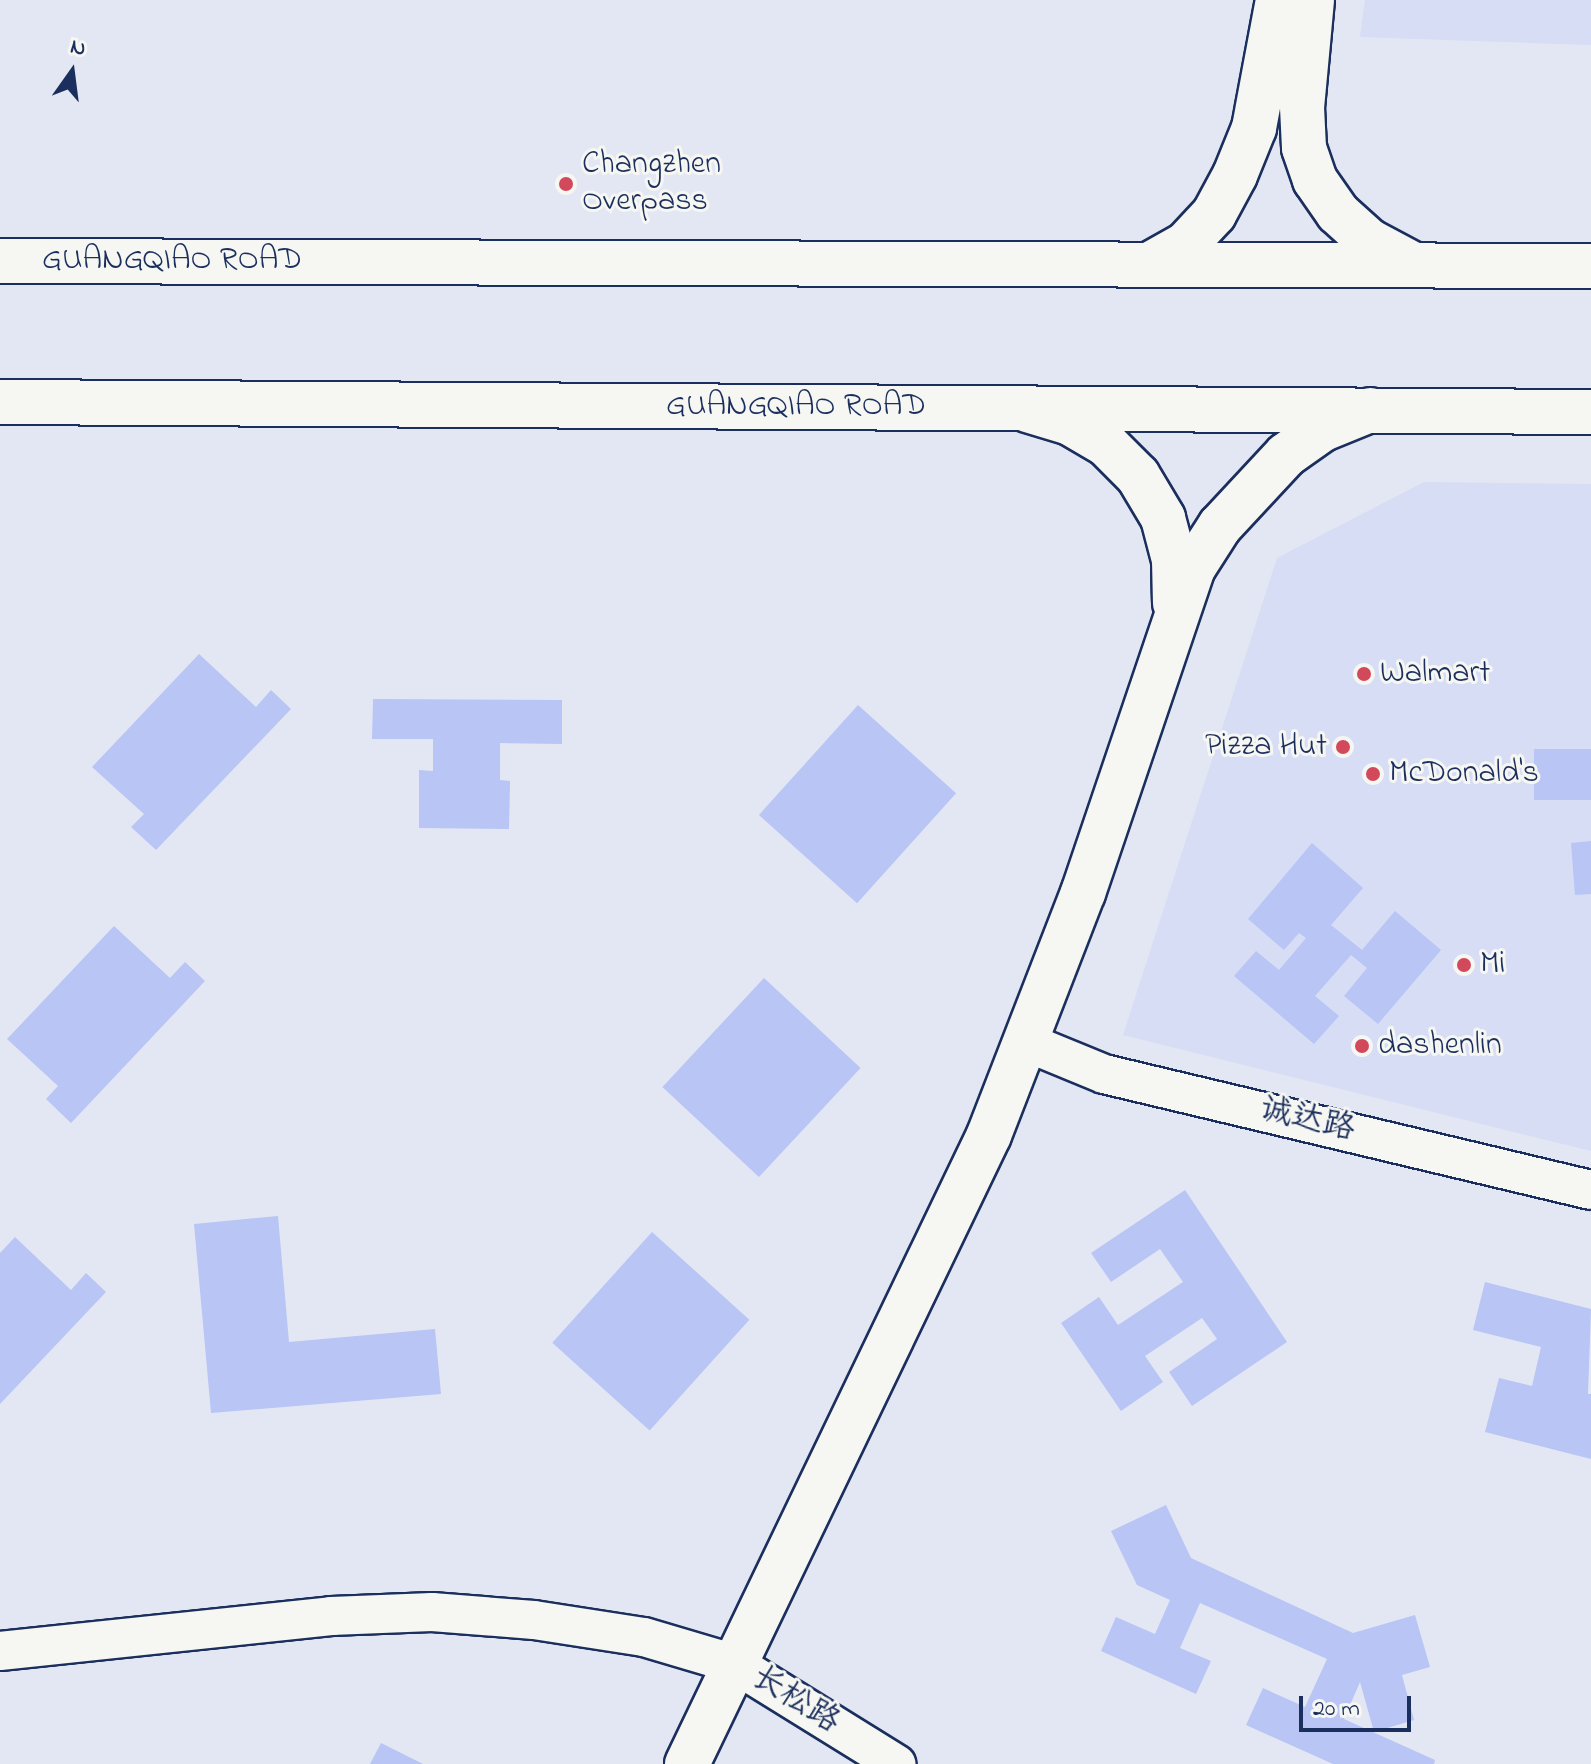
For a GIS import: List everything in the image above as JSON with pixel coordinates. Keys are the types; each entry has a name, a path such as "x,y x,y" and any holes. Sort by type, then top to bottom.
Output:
{"main road":[{"path":"1149,265 1186,244 1214,214 1235,175 1254,128 1270,60 1278,0"},
{"path":"1312,0 1302,107 1304,148 1315,180 1338,213 1369,241 1414,265"},
{"name":"GUANGQIAO ROAD","path":"0,261 1591,266"},
{"name":"GUANGQIAO ROAD","path":"0,402 1591,412"},
{"path":"1023,408 1070,423 1106,444 1138,476 1163,518 1174,560 1175,614"},
{"path":"687,1764 989,1135 1083,893 1193,568 1250,491 1286,455 1323,429 1370,410"}],"street":[{"name":"诚达路","path":"1026,1042 1104,1074 1591,1190"},
{"name":"长松路","path":"0,1651 331,1616 432,1612 534,1620 644,1637 735,1664 896,1764"}],"shaded area":[{"path":"1365,0 1591,0 1591,45 1360,37"},
{"path":"1424,482 1591,484 1591,1151 1123,1035 1277,558"}],"building":[{"path":"199,654 256,707 271,690 291,709 156,850 131,827 144,814 92,767"},
{"path":"373,699 562,700 562,744 500,743 500,780 510,781 509,829 419,828 419,770 433,771 433,739 372,739"},
{"path":"858,705 956,793 857,903 759,815"},
{"path":"1534,749 1591,749 1591,800 1534,800"},
{"path":"1591,841 1591,894 1575,895 1571,843"},
{"path":"1312,843 1363,888 1331,925 1362,950 1395,911 1441,950 1378,1024 1344,996 1367,968 1351,955 1315,996 1339,1016 1314,1044 1234,976 1256,951 1279,970 1306,938 1299,933 1284,950 1248,919"},
{"path":"114,926 170,978 185,962 205,981 71,1123 46,1099 58,1086 7,1039"},
{"path":"764,978 861,1068 759,1177 662,1087"},
{"path":"1185,1190 1287,1342 1192,1406 1169,1372 1217,1339 1202,1318 1145,1356 1163,1382 1121,1411 1061,1323 1099,1297 1118,1325 1183,1282 1160,1249 1111,1282 1091,1253"},
{"path":"278,1216 289,1342 435,1329 441,1394 211,1413 194,1224"},
{"path":"652,1232 749,1320 650,1430 552,1343"},
{"path":"15,1237 71,1290 86,1273 106,1292 0,1404 0,1253"},
{"path":"1485,1282 1591,1309 1588,1394 1591,1394 1591,1459 1485,1432 1499,1378 1532,1386 1541,1347 1473,1330"},
{"path":"1166,1505 1191,1558 1353,1633 1415,1615 1430,1667 1402,1675 1414,1720 1374,1732 1360,1682 1344,1719 1435,1760 1434,1764 1333,1764 1246,1725 1263,1688 1305,1707 1327,1659 1200,1603 1180,1648 1211,1661 1196,1694 1101,1651 1116,1617 1155,1634 1170,1600 1137,1585 1111,1531"},
{"path":"381,1743 423,1764 370,1764"}],"place":[{"name":"Changzhen Overpass","path":"566,184"},
{"name":"Walmart","path":"1364,674"},
{"name":"Pizza Hut","path":"1343,747"},
{"name":"McDonald's","path":"1373,774"},
{"name":"Mi","path":"1464,965"},
{"name":"dashenlin","path":"1362,1046"}]}
